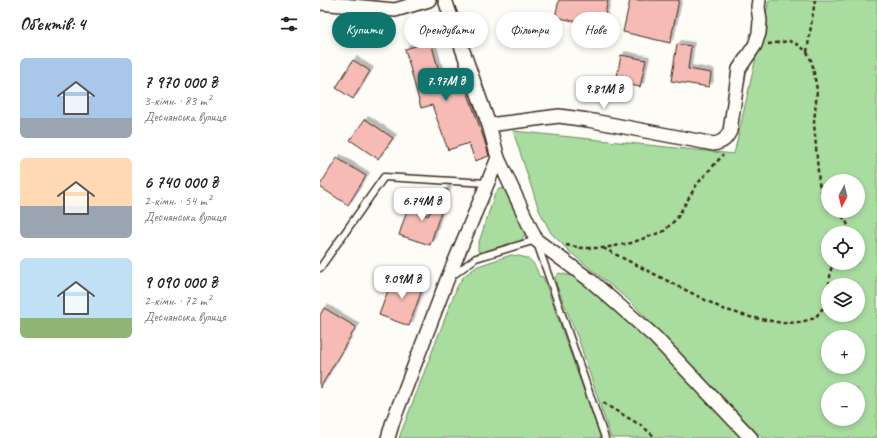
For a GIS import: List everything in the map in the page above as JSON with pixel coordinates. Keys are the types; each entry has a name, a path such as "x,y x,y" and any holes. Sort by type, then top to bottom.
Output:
{"street":[{"path":"320,3 395,10 429,0"},
{"path":"445,0 489,125 498,158 536,240 590,280 654,337 751,438"},
{"path":"489,125 559,116 588,120 714,144 723,148 730,131 739,70 756,45 759,34 759,0"},
{"path":"388,438 392,421 498,158"}],"lane":[{"path":"320,268 384,177 487,184"},
{"path":"448,280 476,258 536,240 605,438"}],"path":[{"path":"807,52 815,0"},
{"path":"756,45 789,41 799,45 807,52 812,62 816,90 814,123 821,188"},
{"path":"559,244 582,248 603,248 631,243 664,231 677,218 697,184 723,148"},
{"path":"603,248 723,309 750,317 783,323 801,322 814,318 821,310"},
{"path":"590,396 642,426 656,438"}],"green space":[{"path":"769,0 877,0 877,438 762,438 630,301 570,252 551,233 539,210 513,131 734,154"},
{"path":"506,188 527,232 519,243 483,253 478,251 478,245 495,194 499,189"},
{"path":"511,255 530,260 535,266 539,276 543,277 601,438 399,438 457,287 464,276 478,266"},
{"path":"559,273 572,276 587,286 631,323 745,438 611,438 579,341 557,286 555,277"}],"building":[{"path":"559,0 608,0 605,12 571,12 571,20 563,19 563,12 556,12"},
{"path":"630,0 679,0 670,43 623,32"},
{"path":"677,44 691,46 688,69 711,73 709,87 671,81"},
{"path":"433,48 442,83 462,77 489,156 475,161 469,143 448,150 432,105 421,108 405,49"},
{"path":"621,55 646,60 640,87 616,82"},
{"path":"353,60 370,71 353,99 336,88"},
{"path":"365,119 393,138 378,159 350,140"},
{"path":"337,158 366,176 348,205 320,187"},
{"path":"445,189 448,190 430,245 399,235 409,204 428,216"},
{"path":"394,274 424,284 409,326 379,315"},
{"path":"324,308 356,327 320,388 320,315"}]}
